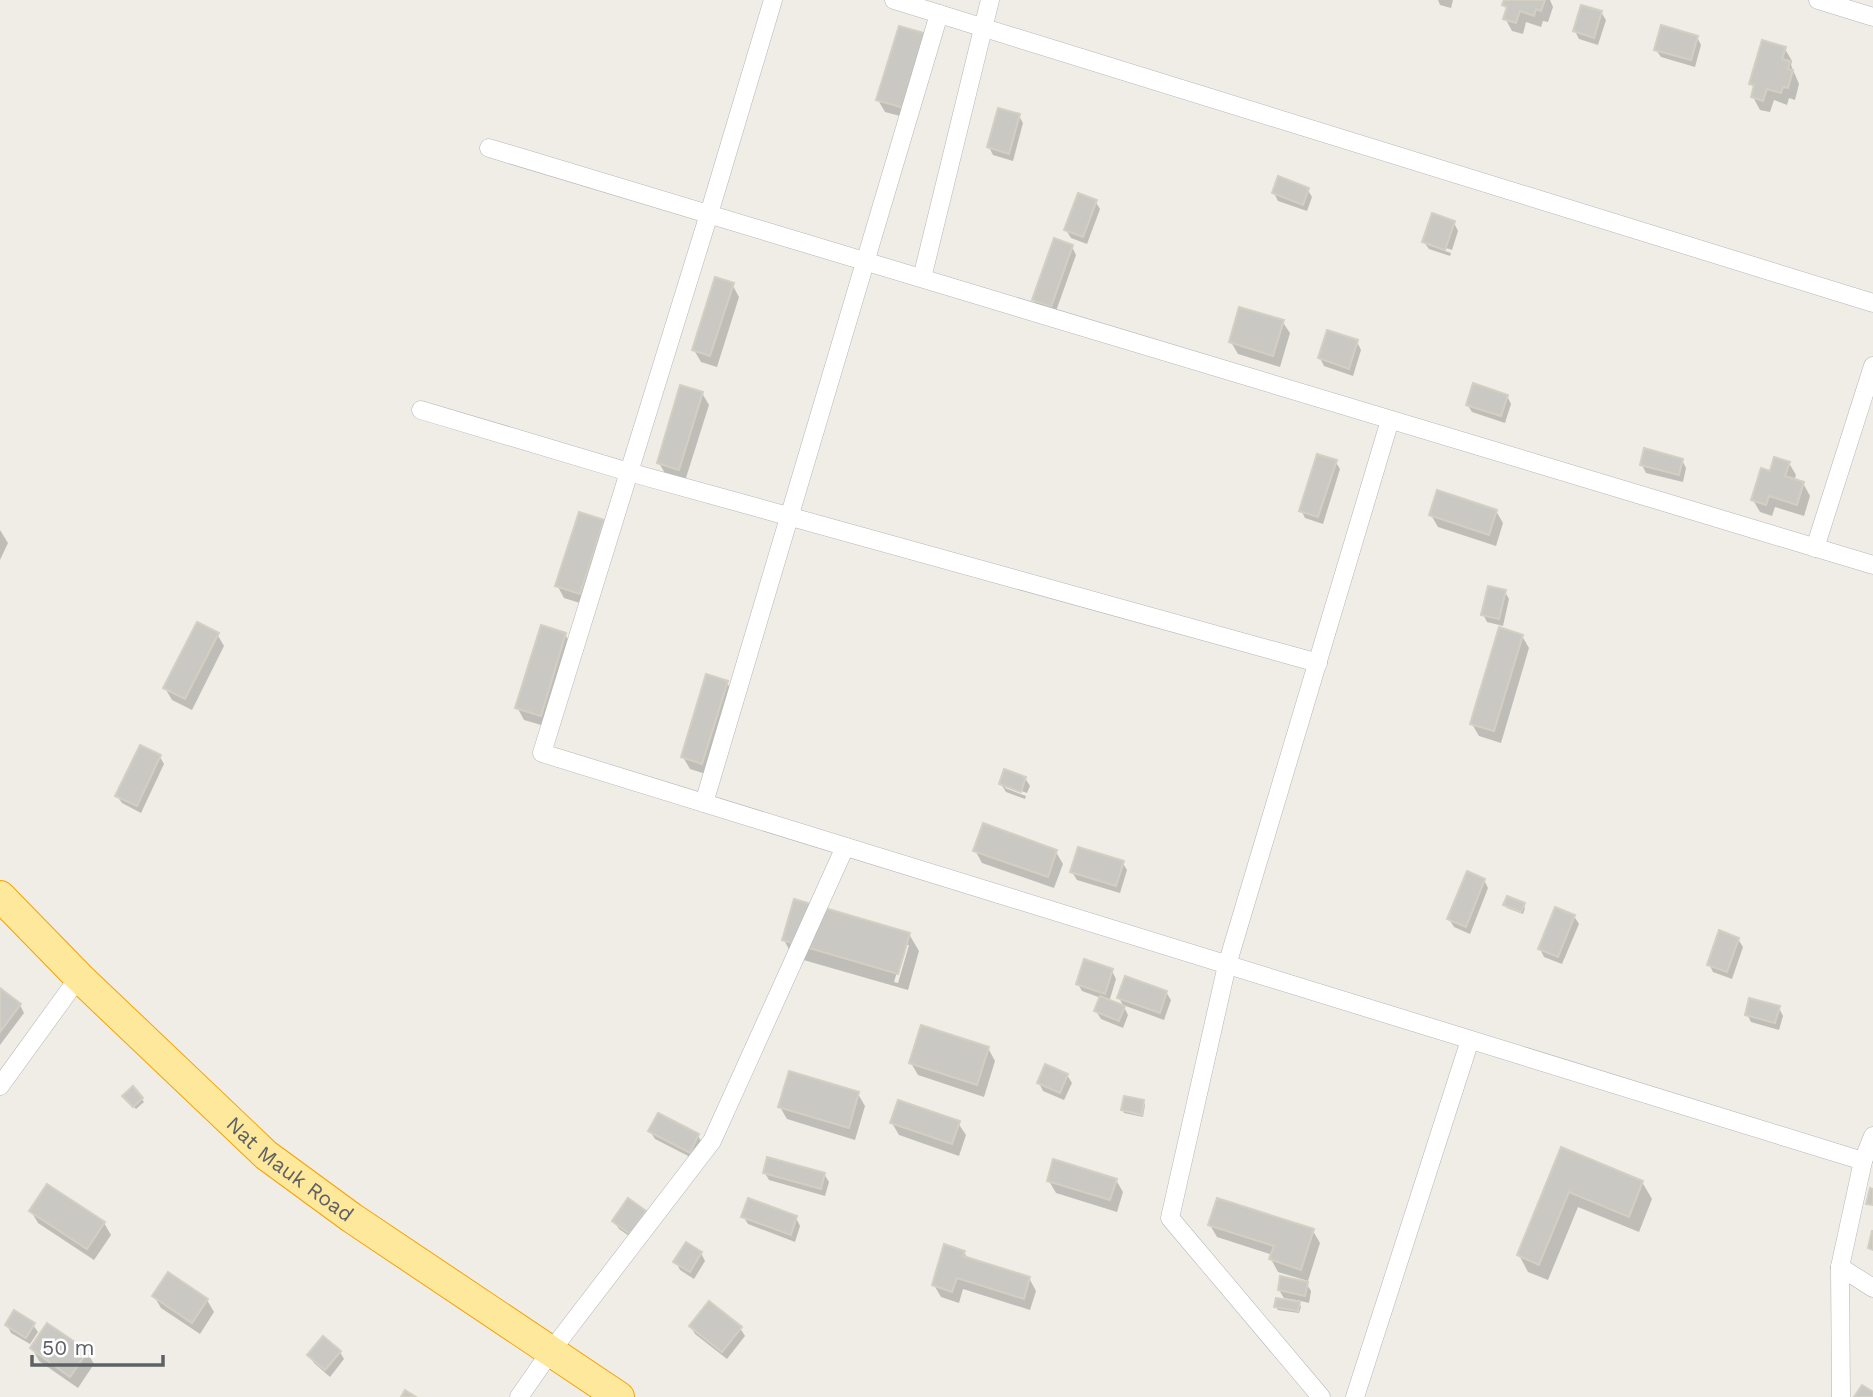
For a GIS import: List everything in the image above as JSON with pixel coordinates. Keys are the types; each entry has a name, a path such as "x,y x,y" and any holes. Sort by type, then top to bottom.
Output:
{"highway":[{"name":"Nat Mauk Road","path":"0,896 79,977 267,1155 352,1218 619,1397"}],"street":[{"path":"773,0 542,753 1863,1161"},
{"path":"894,0 1873,303"},
{"path":"922,278 990,0"},
{"path":"1818,0 1873,17"},
{"path":"704,803 940,14"},
{"path":"489,148 1873,565"},
{"path":"1815,548 1873,366"},
{"path":"421,410 629,472 1318,663"},
{"path":"1321,1397 1170,1218 1227,965 1390,420"},
{"path":"519,1397 551,1351 712,1141 845,847"},
{"path":"0,1086 79,977"},
{"path":"1355,1397 1470,1040"},
{"path":"1840,1397 1840,1267 1863,1161 1873,1136"},
{"path":"1840,1267 1873,1288"}],"building":[{"path":"1504,0 1545,0 1541,11 1536,9 1534,16 1520,11 1516,23 1503,19 1507,7 1502,5"},
{"path":"1581,5 1602,11 1594,38 1573,31"},
{"path":"1661,25 1698,36 1691,60 1654,50"},
{"path":"899,26 927,34 904,108 876,100"},
{"path":"1762,40 1786,47 1782,59 1790,61 1788,69 1793,70 1788,88 1783,87 1781,93 1767,89 1763,101 1751,97 1754,85 1749,84"},
{"path":"998,108 1020,114 1009,154 987,147"},
{"path":"1278,176 1309,188 1303,205 1272,193"},
{"path":"1078,193 1097,200 1083,237 1064,230"},
{"path":"1432,213 1455,221 1445,250 1422,242"},
{"path":"1054,238 1073,245 1051,307 1032,300"},
{"path":"715,277 734,283 710,356 692,350"},
{"path":"1239,307 1284,320 1273,356 1229,342"},
{"path":"1327,330 1358,340 1349,369 1318,358"},
{"path":"1473,383 1508,395 1501,416 1466,405"},
{"path":"680,385 703,392 679,470 657,463"},
{"path":"1644,448 1683,459 1679,475 1640,465"},
{"path":"1317,454 1337,460 1318,517 1299,511"},
{"path":"1774,457 1790,462 1785,476 1804,482 1797,505 1769,496 1766,505 1751,500 1761,468 1770,471"},
{"path":"1437,490 1497,510 1489,535 1429,515"},
{"path":"579,512 604,520 580,594 555,586"},
{"path":"1488,586 1506,590 1499,619 1481,615"},
{"path":"197,622 219,633 185,699 163,688"},
{"path":"541,625 566,633 541,716 515,708"},
{"path":"1499,627 1523,635 1494,731 1470,724"},
{"path":"706,674 728,681 702,764 681,757"},
{"path":"140,745 161,755 137,806 115,796"},
{"path":"1004,769 1026,777 1021,792 999,784"},
{"path":"983,823 1057,850 1048,877 973,851"},
{"path":"1078,847 1124,861 1116,886 1070,872"},
{"path":"1467,871 1485,879 1466,927 1447,919"},
{"path":"1507,896 1525,903 1521,912 1503,905"},
{"path":"794,899 910,933 898,974 782,940"},
{"path":"1555,907 1575,915 1558,957 1538,949"},
{"path":"1719,930 1739,938 1727,972 1707,965"},
{"path":"1084,959 1113,969 1105,994 1076,984"},
{"path":"1125,976 1167,991 1160,1013 1117,998"},
{"path":"0,988 21,1004 0,1032"},
{"path":"1100,996 1125,1006 1119,1021 1094,1011"},
{"path":"1749,998 1780,1006 1775,1023 1745,1015"},
{"path":"921,1025 989,1047 977,1085 909,1063"},
{"path":"1045,1064 1068,1074 1060,1093 1037,1083"},
{"path":"789,1071 859,1092 849,1128 778,1107"},
{"path":"133,1086 143,1098 133,1107 122,1096"},
{"path":"1124,1096 1144,1100 1142,1115 1121,1110"},
{"path":"898,1100 960,1121 952,1144 890,1123"},
{"path":"658,1113 699,1134 690,1153 648,1131"},
{"path":"1561,1147 1643,1181 1629,1217 1569,1192 1539,1265 1517,1255"},
{"path":"767,1157 825,1173 821,1189 763,1173"},
{"path":"1053,1159 1117,1179 1110,1200 1047,1181"},
{"path":"47,1184 105,1222 87,1249 29,1211"},
{"path":"1870,1188 1873,1189 1873,1205 1866,1204"},
{"path":"628,1198 646,1211 630,1234 612,1221"},
{"path":"748,1198 797,1216 791,1235 741,1217"},
{"path":"1217,1198 1314,1229 1301,1270 1269,1259 1274,1246 1208,1225"},
{"path":"1873,1231 1873,1250 1868,1248"},
{"path":"686,1242 702,1252 690,1272 673,1262"},
{"path":"944,1244 965,1251 963,1256 1030,1277 1024,1299 957,1278 952,1292 932,1285"},
{"path":"168,1272 208,1299 192,1323 152,1296"},
{"path":"1280,1276 1308,1282 1305,1296 1278,1290"},
{"path":"1276,1298 1300,1302 1298,1311 1274,1307"},
{"path":"709,1301 742,1327 722,1352 689,1326"},
{"path":"14,1310 35,1323 26,1338 5,1325"},
{"path":"47,1323 88,1351 70,1377 30,1348"},
{"path":"323,1336 341,1351 325,1370 307,1355"},
{"path":"1862,1385 1873,1392 1873,1397 1854,1397"},
{"path":"405,1390 416,1397 401,1397"}]}
